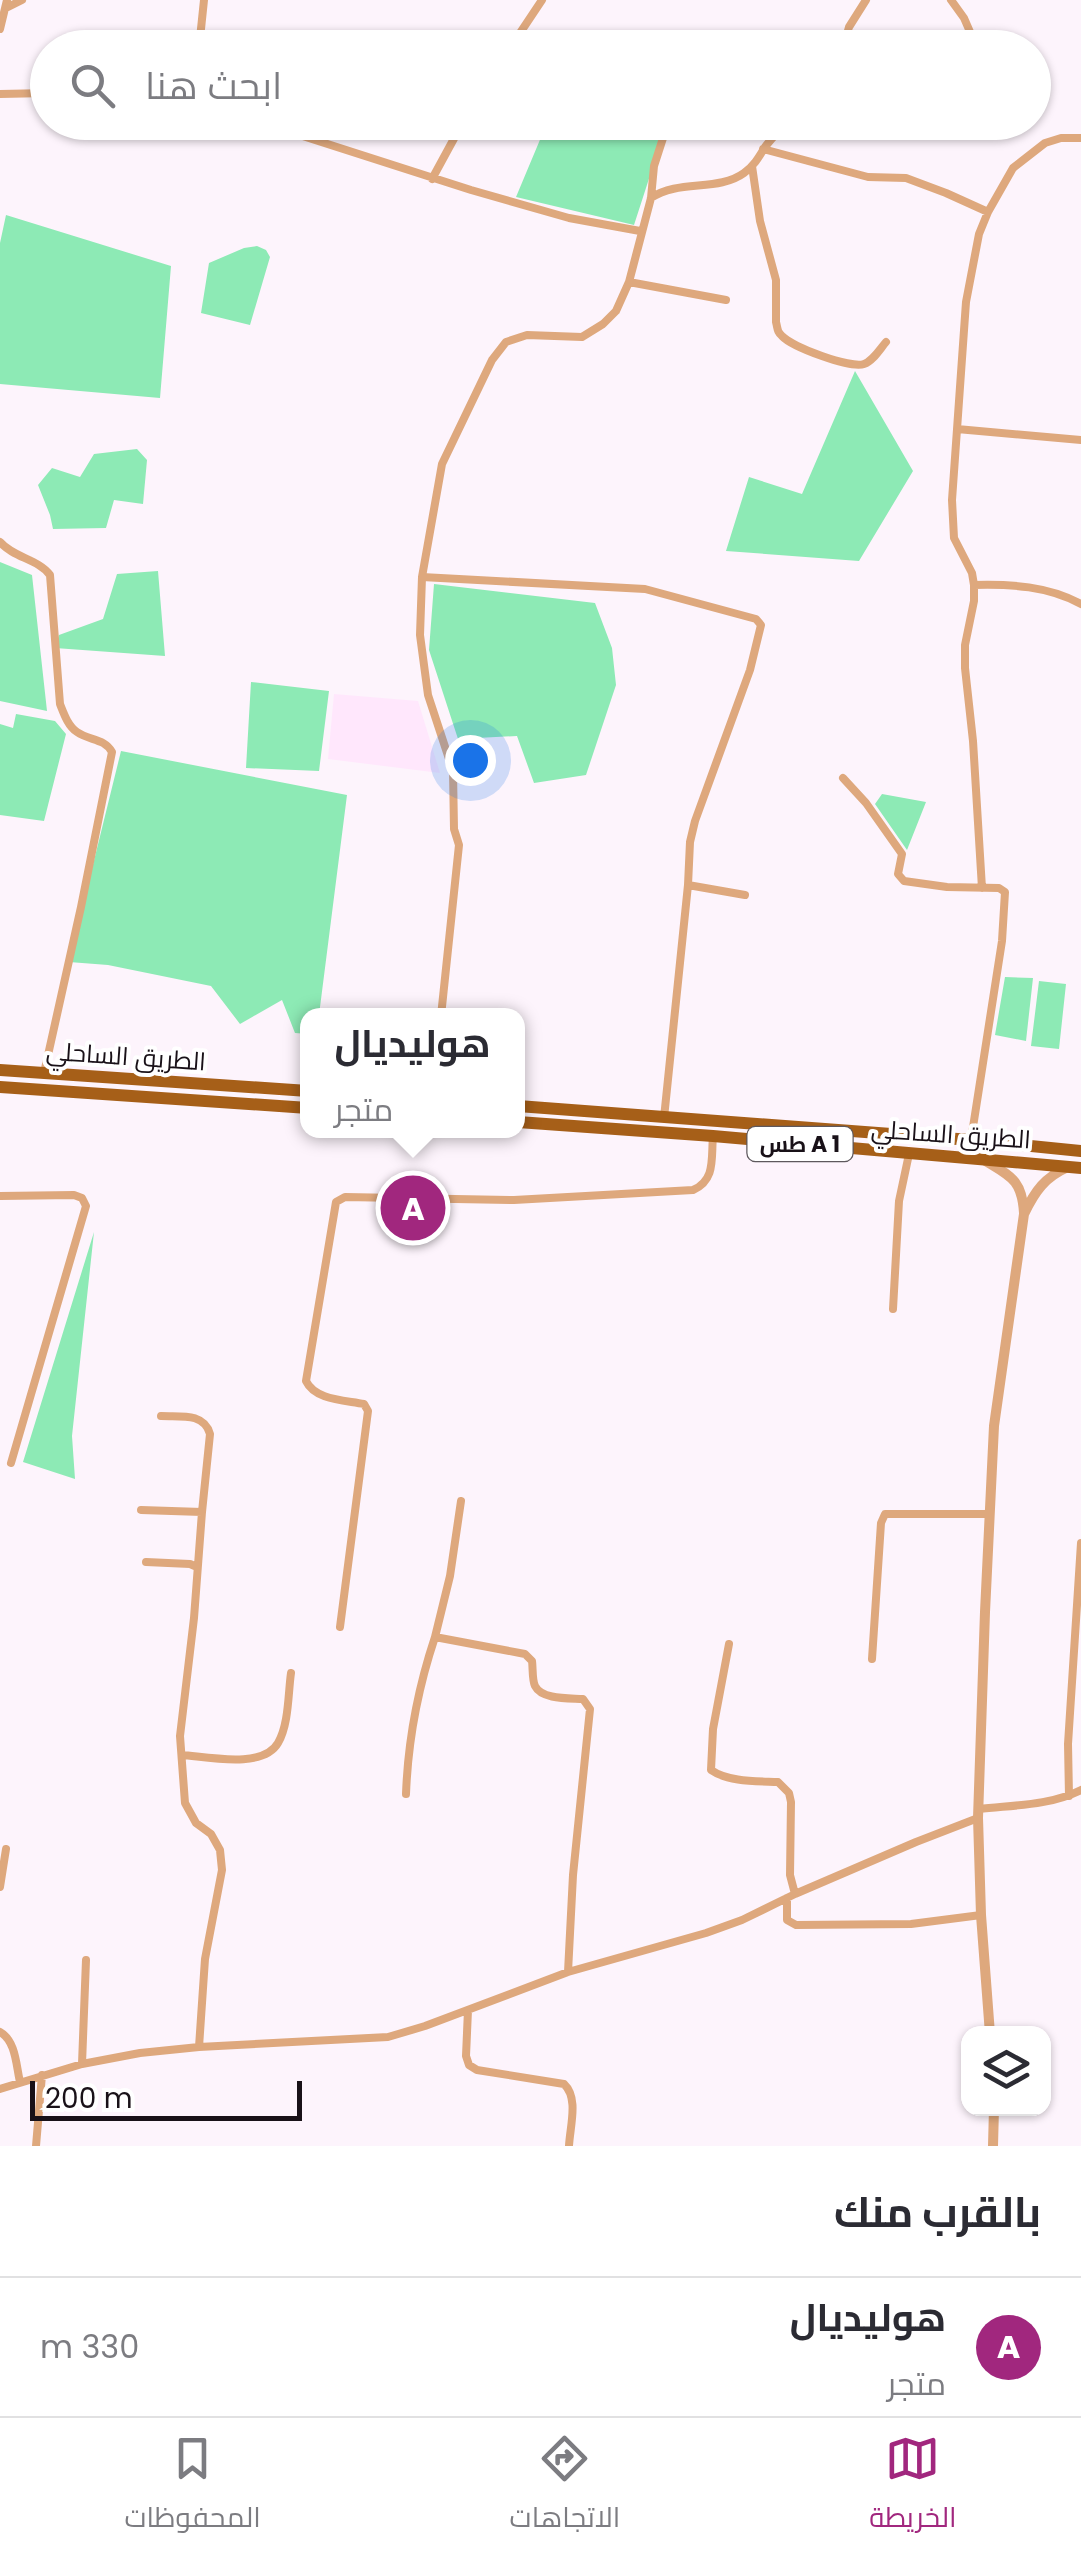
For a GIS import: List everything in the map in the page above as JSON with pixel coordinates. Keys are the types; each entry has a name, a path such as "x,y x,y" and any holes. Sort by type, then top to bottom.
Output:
{"highway":[{"name":"الطريق الساحلي","path":"0,1070 300,1089"},
{"name":"الطريق الساحلي","path":"0,1087 300,1107"},
{"name":"الطريق الساحلي","path":"525,1107 971,1140 1081,1152"},
{"name":"الطريق الساحلي","path":"525,1123 1075,1167"}],"street":[{"path":"0,29 6,4 22,0"},
{"path":"201,30 204,0"},
{"path":"522,30 542,0"},
{"path":"848,30 866,0"},
{"path":"951,0 969,30"},
{"path":"0,94 30,93"},
{"path":"982,888 974,741 965,668 974,584 954,538 952,520 966,302 974,253 988,212 1008,176 1045,144 1061,138 1081,138"},
{"path":"317,140 432,179 568,218 640,232"},
{"path":"432,179 453,140"},
{"path":"442,1008 459,845 454,829 452,772 428,695 420,635 422,577 442,464 492,360 506,342 527,335 572,338 590,333 616,312 629,282 662,140"},
{"path":"650,198 662,190 728,181 752,166 771,140"},
{"path":"763,149 868,177 906,178 988,212"},
{"path":"752,166 760,221 776,280 777,329 782,336 792,344 851,365 864,364 886,342"},
{"path":"629,282 726,300"},
{"path":"958,430 1081,440"},
{"path":"0,542 6,549 45,568 50,575 60,704 76,732 105,742 112,752 44,1073"},
{"path":"422,577 645,589 756,619 761,626 750,670 690,842 664,1118"},
{"path":"974,584 1031,587 1081,604"},
{"path":"843,778 902,854 899,878 923,885 1002,889 1005,896 1002,940 971,1140"},
{"path":"688,885 745,895"},
{"path":"340,1627 368,1411 364,1404 317,1394 306,1381 339,1198 514,1200 693,1190 709,1176 712,1136"},
{"path":"893,1310 899,1201 909,1154"},
{"path":"984,1160 1016,1181 1024,1214 994,1426 990,1514 978,1814 989,2026"},
{"path":"1024,1214 1040,1186 1051,1176 1075,1167"},
{"path":"0,1196 74,1195 82,1198 86,1206 11,1463"},
{"path":"160,1416 198,1418 208,1425 210,1434 181,1718 185,1803 196,1823 211,1834 220,1850 222,1870 205,1960 198,2047"},
{"path":"406,1794 418,1692 450,1576 461,1502"},
{"path":"141,1510 202,1512"},
{"path":"872,1659 881,1523 885,1514 990,1514"},
{"path":"1069,1796 1068,1744 1081,1543"},
{"path":"146,1562 190,1564 197,1568"},
{"path":"435,1637 525,1654 532,1660 534,1685 540,1692 583,1699 590,1709 573,1875 568,1972"},
{"path":"728,1644 711,1770 738,1779 778,1782 789,1793 791,1896 787,1920 796,1925 910,1924 981,1915"},
{"path":"182,1755 248,1760 276,1746 283,1729 291,1673"},
{"path":"0,2089 82,2064 140,2052 388,2036 425,2026 568,1972 706,1934 978,1814 1038,1804 1081,1790"},
{"path":"0,1887 6,1850"},
{"path":"82,2064 86,1960"},
{"path":"468,2010 469,2065 476,2070 564,2084 570,2090 570,2146"},
{"path":"0,2032 9,2037 20,2082"},
{"path":"36,2146 42,2075"},
{"path":"993,2146 994,2116"}],"shaded area":[{"path":"334,694 418,701 440,773 328,759"}],"green space":[{"path":"540,140 662,140 634,225 516,197"},
{"path":"6,215 171,266 160,398 0,384 0,243"},
{"path":"257,246 270,257 250,325 201,313 209,263"},
{"path":"855,371 913,471 859,561 726,551 749,477 802,494"},
{"path":"137,449 147,460 143,504 114,500 106,528 53,529 38,485 52,468 80,477 94,454"},
{"path":"0,562 32,575 47,711 0,701"},
{"path":"158,571 165,656 55,648 59,635 103,619 117,574"},
{"path":"434,584 595,603 612,648 616,685 586,775 534,783 517,736 458,739 429,650"},
{"path":"251,682 329,691 319,771 246,768"},
{"path":"16,714 55,721 66,734 44,821 0,815 0,724 13,728"},
{"path":"121,751 347,795 320,1008 300,1008 300,1033 295,1033 282,1000 240,1024 211,986 108,965 69,962"},
{"path":"882,794 926,802 907,850 875,804"},
{"path":"1005,977 1033,978 1026,1041 995,1035"},
{"path":"1039,981 1066,984 1059,1049 1031,1046"},
{"path":"94,1232 72,1436 75,1479 23,1462"}],"place":[{"name":"هوليديال","path":"413,1208"}]}
